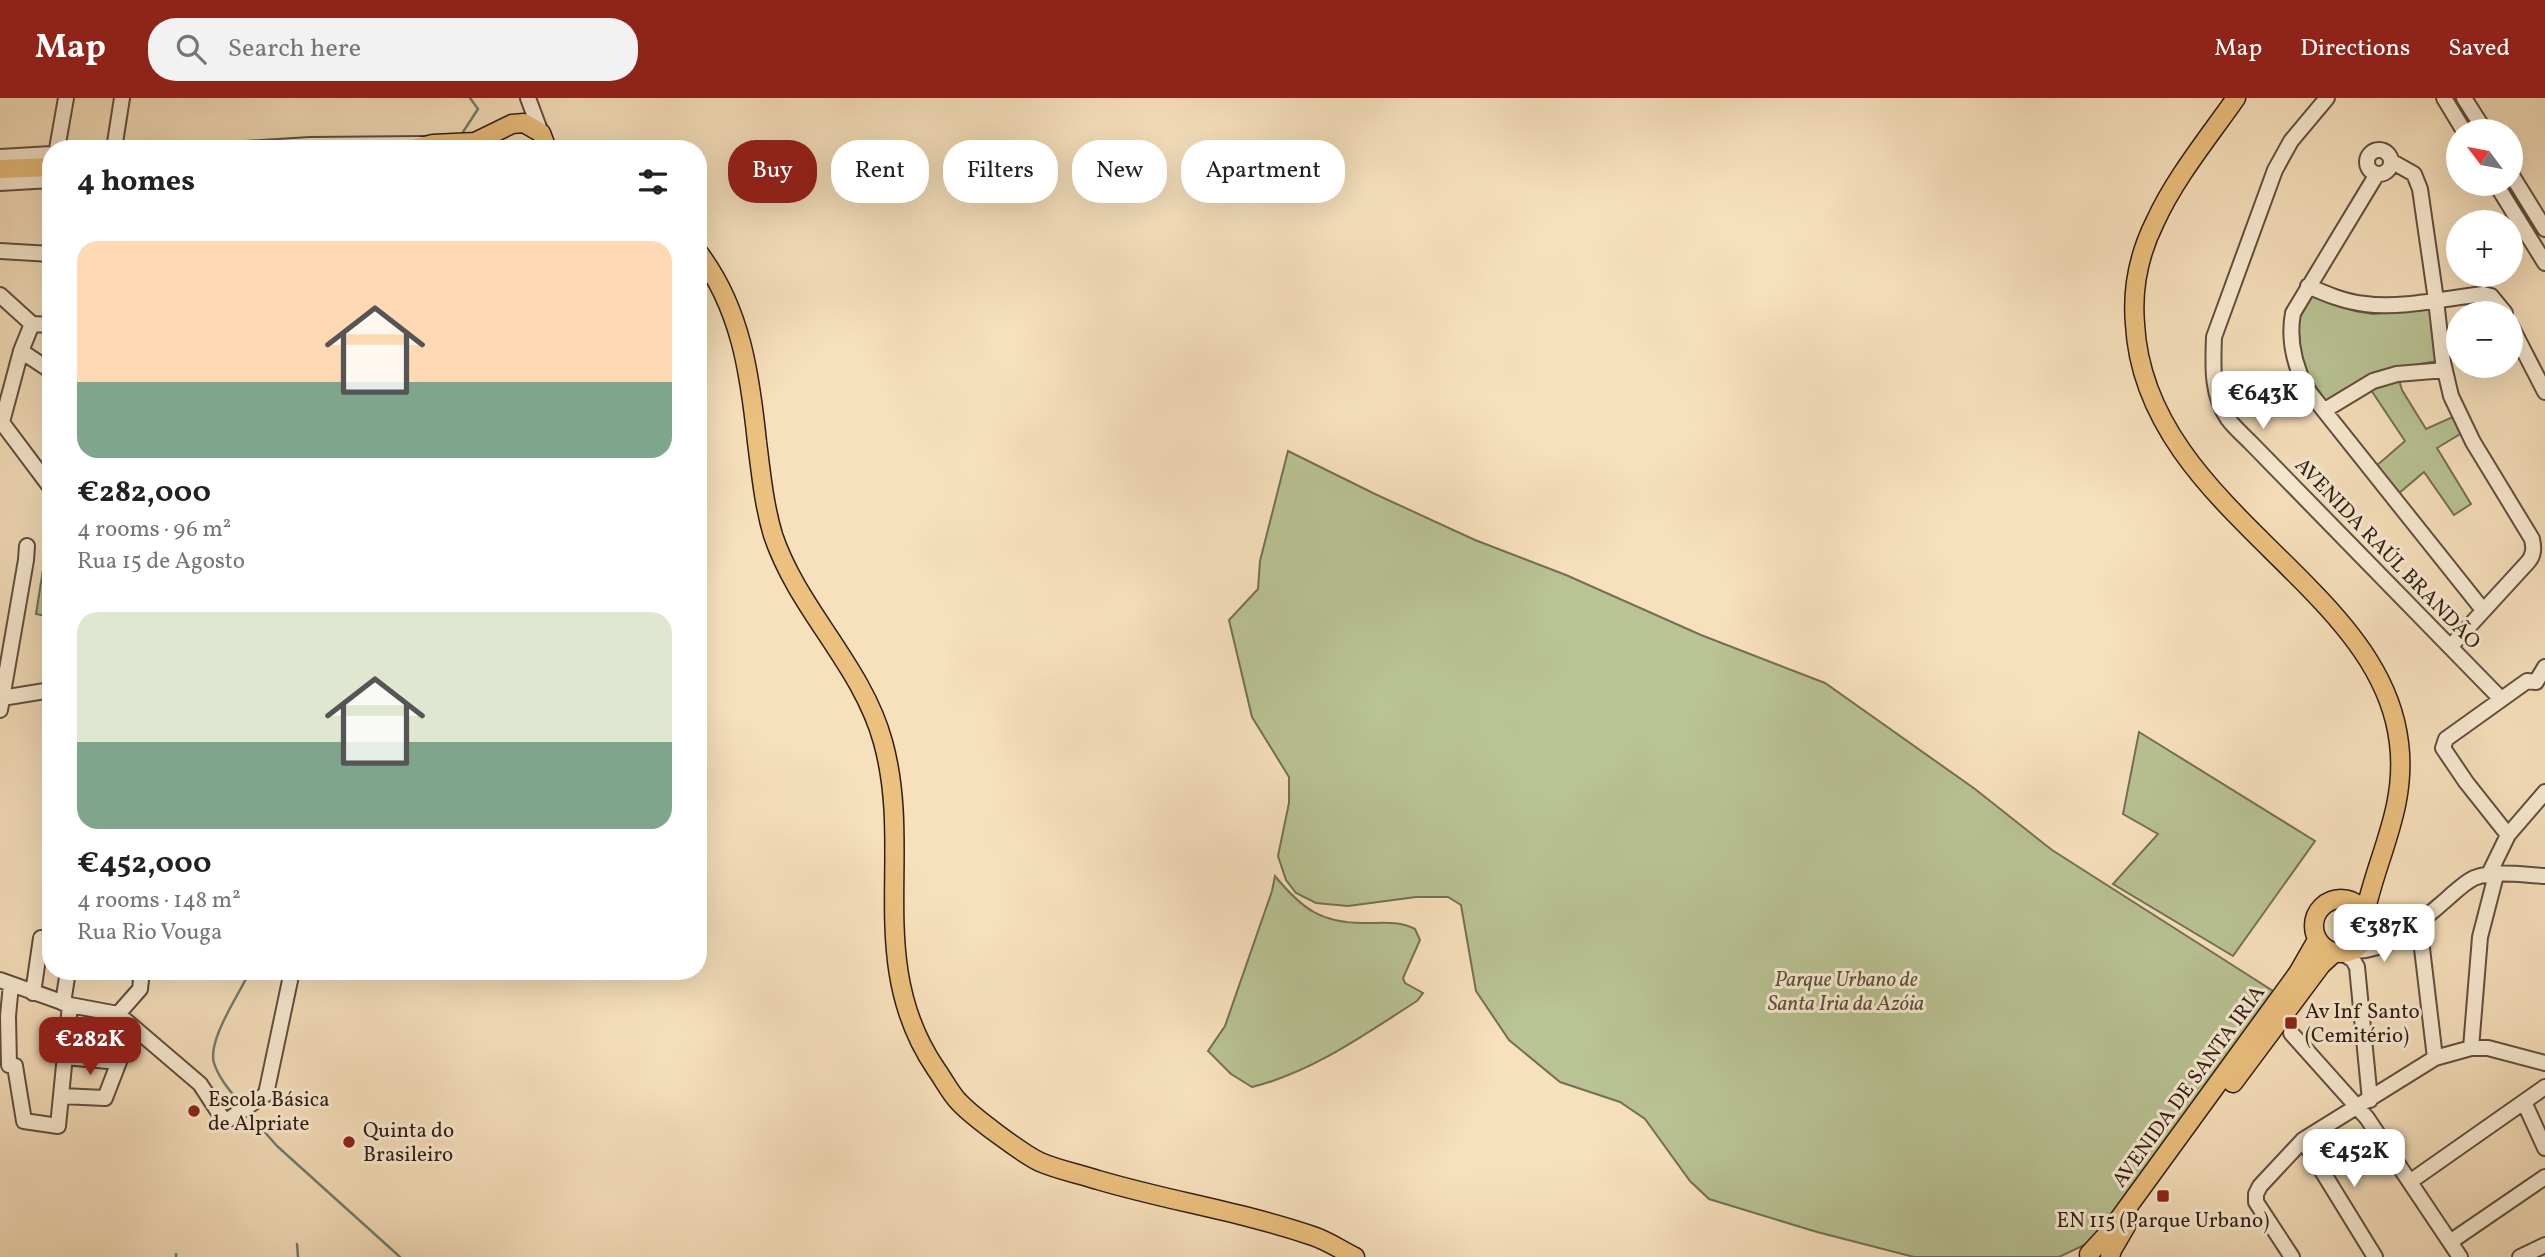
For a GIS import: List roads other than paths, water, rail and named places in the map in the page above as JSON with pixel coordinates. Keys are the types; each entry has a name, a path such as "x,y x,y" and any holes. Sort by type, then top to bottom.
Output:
{"main road":[{"path":"2236,98 2169,196 2143,251 2136,280 2134,312 2138,356 2155,408 2166,429 2193,466 2213,490 2336,615 2383,685 2394,715 2399,743 2400,774 2397,805 2367,918 2368,934 2363,944 2344,953 2324,948 2317,940 2315,919 2320,909 2328,902 2349,900 2358,905 2367,918"},
{"path":"479,140 524,123 544,140"},
{"path":"499,140 506,128"},
{"path":"0,169 42,167"},
{"path":"707,266 722,289 740,335 748,371 772,532 782,557 810,607 854,674 871,707 883,741 891,776 894,938 899,984 922,1049 959,1102 1039,1162 1145,1194 1246,1216 1316,1237 1355,1257"},
{"path":"707,282 719,303 732,338 740,373 758,509 775,562 786,585 853,690 864,710 874,742 882,776 886,948 899,1007 922,1062 962,1116 1002,1150 1047,1174 1150,1205 1254,1222 1324,1244 1340,1257"},
{"path":"2349,900 2372,876 2382,859"},
{"name":"AVENIDA DE SANTA IRIA","path":"2089,1256 2111,1230 2298,973 2317,940"},
{"name":"AVENIDA DE SANTA IRIA","path":"2110,1257 2119,1236 2321,965 2344,953"}],"street":[{"path":"59,140 66,98"},
{"path":"115,140 122,98"},
{"path":"506,128 526,98"},
{"path":"526,98 546,140"},
{"name":"AVENIDA RAÚL BRANDÃO","path":"2327,98 2291,141 2275,170 2214,337 2216,394 2227,418 2501,699"},
{"path":"2444,98 2457,119"},
{"path":"2465,98 2478,119"},
{"path":"2377,174 2368,167 2367,160 2370,153 2382,150 2388,154 2391,161 2414,174 2420,189 2451,396 2473,442 2532,539 2534,547 2533,556 2528,562 2451,646"},
{"path":"0,157 42,155"},
{"path":"2391,161 2388,169 2377,174 2293,313 2290,330 2295,363 2306,388 2483,610"},
{"path":"0,183 42,181"},
{"path":"2524,195 2545,229"},
{"path":"2504,196 2545,263"},
{"path":"0,251 42,253"},
{"path":"2308,286 2365,304 2483,294 2491,296 2495,301"},
{"path":"0,295 32,324 42,325"},
{"path":"32,324 21,351 1,421 42,476"},
{"path":"2523,349 2545,392"},
{"path":"21,351 42,365"},
{"path":"2325,410 2372,381 2397,374 2445,370"},
{"path":"27,546 1,704 42,693"},
{"path":"2508,835 2443,748 2445,739 2527,681 2540,687 2545,667"},
{"path":"2471,1048 2480,937 2492,875 2508,835 2545,792"},
{"path":"2344,953 2368,951 2400,936 2475,878 2492,875 2545,876"},
{"path":"2367,918 2378,933 2389,937 2400,936"},
{"path":"2419,923 2435,1058"},
{"path":"33,993 41,938"},
{"path":"2344,953 2357,967 2364,1104"},
{"path":"68,980 67,1004 65,1057 58,1126 24,1121 15,1066 9,1065 5,982 67,1004 118,1014 200,1084 225,1122 260,1098 290,980"},
{"path":"118,1014 140,989 141,980"},
{"path":"61,1096 105,1098 132,1028"},
{"path":"2291,1033 2364,1104 2460,1257"},
{"path":"2292,1257 2256,1202 2256,1194 2260,1186 2303,1140 2435,1058 2471,1048 2488,1048 2545,1063"},
{"path":"65,1057 119,1062"},
{"path":"2411,1181 2545,1087"},
{"path":"2524,1102 2545,1148"},
{"path":"2303,1140 2375,1257"},
{"path":"2450,1242 2545,1177"},
{"path":"2520,1257 2545,1245"}],"waterway":[{"path":"463,132 478,109 470,98"},
{"path":"242,1105 219,1074 213,1053 220,1030 245,980"},
{"path":"248,1113 277,1146 400,1257"},
{"path":"297,1244 298,1257"}],"place":[{"name":"Av Inf Santo (Cemitério)","path":"2291,1023"},
{"name":"Escola Básica de Alpriate","path":"194,1111"},
{"name":"Quinta do Brasileiro","path":"349,1142"},
{"name":"EN 115 (Parque Urbano)","path":"2163,1196"}],"park label":[{"name":"Parque Urbano de Santa Iria da Azóia","path":"1846,991"}]}
